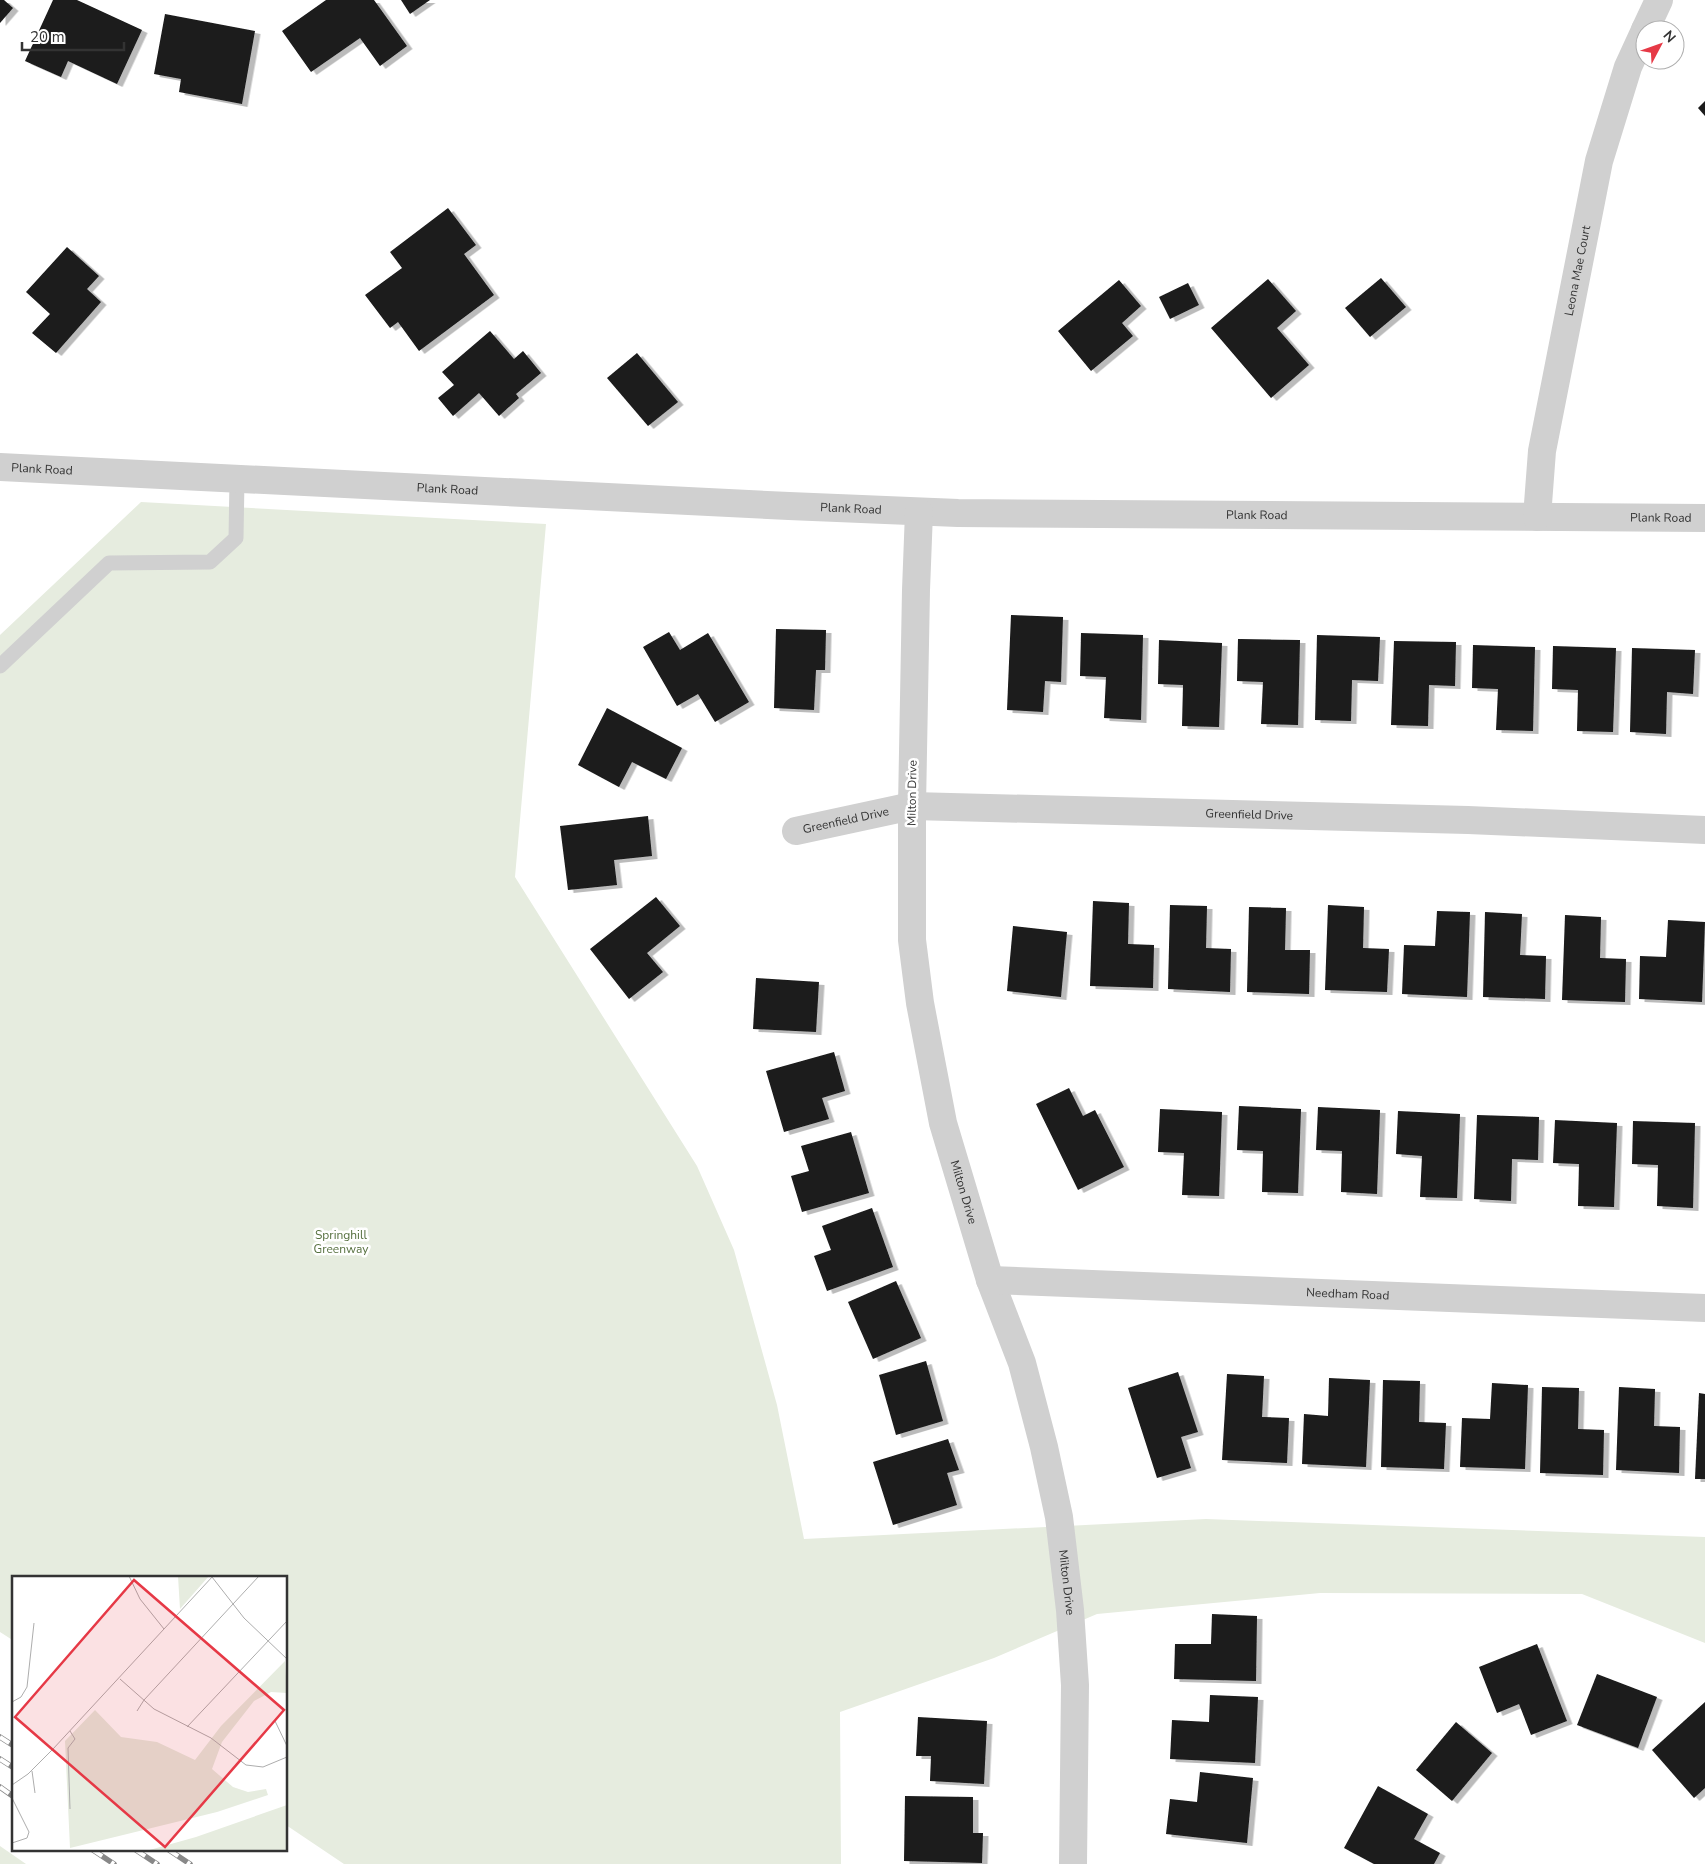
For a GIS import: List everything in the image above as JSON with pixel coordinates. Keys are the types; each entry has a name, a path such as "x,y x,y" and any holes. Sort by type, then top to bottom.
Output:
{"street":[{"name":"Leona Mae Court","path":"1650,20 1659,0"},
{"name":"Leona Mae Court","path":"1537,517 1542,451 1600,161 1628,67 1635,52"},
{"name":"Plank Road","path":"0,468 919,512 1705,518"},
{"name":"Milton Drive","path":"919,512 912,806 912,940 920,1003 943,1123 990,1280 1022,1363 1044,1447 1059,1517 1070,1610 1075,1685 1073,1864"},
{"name":"Greenfield Drive","path":"796,830 912,806 1468,820 1705,830"},
{"name":"Needham Road","path":"990,1280 1705,1308"}],"lane":[{"path":"0,666 109,563 210,562 236,538 236,480"}],"green space":[{"name":"Springhill Greenway","path":"141,502 546,524 515,877 697,1166 734,1250 777,1405 804,1539 1206,1519 1705,1537 1705,1643 1582,1594 1320,1593 1097,1614 994,1658 840,1712 841,1864 344,1864 288,1826 288,1576 12,1576 12,1640 0,1632 0,635"},
{"path":"0,1846 26,1864 0,1864"}],"building":[{"path":"0,0 4,0 13,8 0,23"},
{"path":"53,0 77,0 142,30 117,84 68,61 61,77 25,61"},
{"path":"326,0 374,0 407,46 380,66 360,38 311,72 282,31"},
{"path":"401,0 430,0 410,14"},
{"path":"165,14 255,31 242,104 179,92 181,79 154,74"},
{"path":"1705,101 1705,116 1698,108"},
{"path":"448,208 476,245 464,254 494,295 419,351 398,322 390,328 365,295 402,268 390,252"},
{"path":"67,247 99,276 87,289 101,302 56,353 32,333 50,314 26,292"},
{"path":"1381,278 1406,307 1370,337 1345,308"},
{"path":"1268,279 1296,311 1277,328 1309,365 1271,398 1211,328"},
{"path":"1119,280 1141,306 1122,323 1133,336 1091,371 1058,331"},
{"path":"1188,283 1199,305 1170,319 1159,297"},
{"path":"490,331 514,359 523,351 541,373 516,394 519,398 499,416 479,393 453,416 438,398 454,385 442,372"},
{"path":"637,353 678,402 648,426 607,378"},
{"path":"1011,615 1063,617 1061,682 1045,681 1043,712 1007,710"},
{"path":"776,629 826,630 825,670 816,670 814,710 774,708"},
{"path":"669,632 680,650 708,633 749,702 715,722 698,694 677,706 643,647"},
{"path":"1081,633 1143,635 1141,720 1104,718 1106,677 1080,676"},
{"path":"1317,635 1380,637 1378,681 1352,680 1351,721 1315,720"},
{"path":"1238,639 1300,640 1298,725 1261,724 1263,682 1237,681"},
{"path":"1159,640 1222,643 1219,727 1182,726 1183,685 1158,684"},
{"path":"1394,641 1456,642 1455,686 1429,685 1428,726 1391,725"},
{"path":"1473,645 1535,647 1533,731 1496,730 1498,689 1472,688"},
{"path":"1553,646 1616,648 1613,732 1577,731 1578,690 1552,689"},
{"path":"1632,648 1695,650 1693,694 1667,692 1666,734 1630,732"},
{"path":"607,708 682,748 666,779 632,762 619,787 578,765"},
{"path":"648,816 652,856 614,860 617,885 568,890 560,826"},
{"path":"656,897 680,926 647,953 663,972 629,999 590,949"},
{"path":"1093,901 1129,903 1128,944 1154,945 1153,988 1090,986"},
{"path":"1170,905 1207,906 1206,948 1231,949 1230,992 1168,989"},
{"path":"1328,905 1364,907 1363,948 1389,949 1387,992 1325,990"},
{"path":"1249,907 1286,908 1285,950 1310,950 1309,994 1247,992"},
{"path":"1437,911 1470,912 1467,997 1402,994 1404,945 1435,946"},
{"path":"1485,912 1522,914 1520,955 1546,956 1545,999 1483,997"},
{"path":"1565,915 1601,917 1600,958 1626,959 1625,1002 1562,1000"},
{"path":"1668,920 1705,922 1702,1002 1639,999 1640,956 1666,957"},
{"path":"1013,926 1067,932 1061,997 1007,991"},
{"path":"756,978 819,982 816,1032 753,1029"},
{"path":"834,1052 845,1091 822,1098 829,1119 784,1132 766,1071"},
{"path":"1069,1088 1083,1116 1095,1110 1124,1167 1078,1190 1036,1104"},
{"path":"1239,1106 1301,1109 1298,1193 1262,1192 1263,1151 1237,1150"},
{"path":"1318,1107 1380,1110 1377,1194 1341,1192 1342,1151 1316,1150"},
{"path":"1160,1109 1222,1112 1219,1196 1182,1195 1184,1153 1158,1152"},
{"path":"1398,1111 1460,1114 1457,1198 1420,1197 1422,1156 1396,1154"},
{"path":"1477,1115 1539,1117 1538,1160 1512,1159 1511,1201 1474,1199"},
{"path":"1555,1120 1617,1123 1614,1207 1578,1206 1579,1164 1553,1163"},
{"path":"1633,1121 1695,1123 1693,1208 1657,1206 1658,1165 1632,1164"},
{"path":"851,1132 869,1193 802,1212 791,1176 809,1171 801,1146"},
{"path":"872,1208 893,1267 827,1291 814,1256 831,1250 822,1226"},
{"path":"896,1281 921,1338 873,1359 848,1302"},
{"path":"926,1361 943,1421 896,1435 879,1375"},
{"path":"1178,1372 1198,1432 1181,1437 1191,1468 1157,1478 1128,1388"},
{"path":"1227,1374 1264,1376 1262,1417 1289,1418 1287,1463 1222,1460"},
{"path":"1329,1378 1370,1380 1366,1467 1302,1464 1304,1414 1328,1416"},
{"path":"1383,1380 1420,1381 1419,1422 1446,1423 1444,1469 1381,1467"},
{"path":"1492,1383 1528,1385 1525,1469 1460,1467 1462,1418 1490,1419"},
{"path":"1542,1387 1579,1388 1578,1429 1604,1430 1603,1475 1540,1473"},
{"path":"1619,1387 1655,1389 1654,1426 1680,1427 1679,1473 1616,1470"},
{"path":"1699,1393 1705,1394 1705,1479 1695,1479"},
{"path":"948,1439 959,1470 947,1473 957,1505 893,1525 873,1462"},
{"path":"1212,1614 1257,1616 1256,1681 1174,1679 1175,1644 1211,1644"},
{"path":"1537,1644 1567,1721 1531,1735 1519,1704 1497,1713 1479,1667"},
{"path":"1597,1674 1657,1697 1638,1748 1577,1725"},
{"path":"1210,1695 1258,1697 1255,1763 1170,1759 1172,1720 1209,1722"},
{"path":"1705,1702 1705,1788 1694,1798 1652,1750"},
{"path":"918,1717 987,1721 984,1784 930,1781 931,1756 916,1756"},
{"path":"1456,1722 1492,1753 1452,1801 1416,1770"},
{"path":"1200,1772 1253,1778 1247,1843 1166,1834 1170,1799 1197,1802"},
{"path":"1378,1786 1428,1814 1414,1839 1440,1853 1434,1864 1374,1864 1344,1848"},
{"path":"905,1796 973,1797 973,1833 983,1833 982,1863 904,1861"}],"railway":[{"path":"0,1737 12,1745"},
{"path":"0,1759 12,1767"},
{"path":"0,1787 12,1796"},
{"path":"96,1852 114,1864"},
{"path":"139,1852 157,1864"},
{"path":"172,1852 190,1864"}]}
